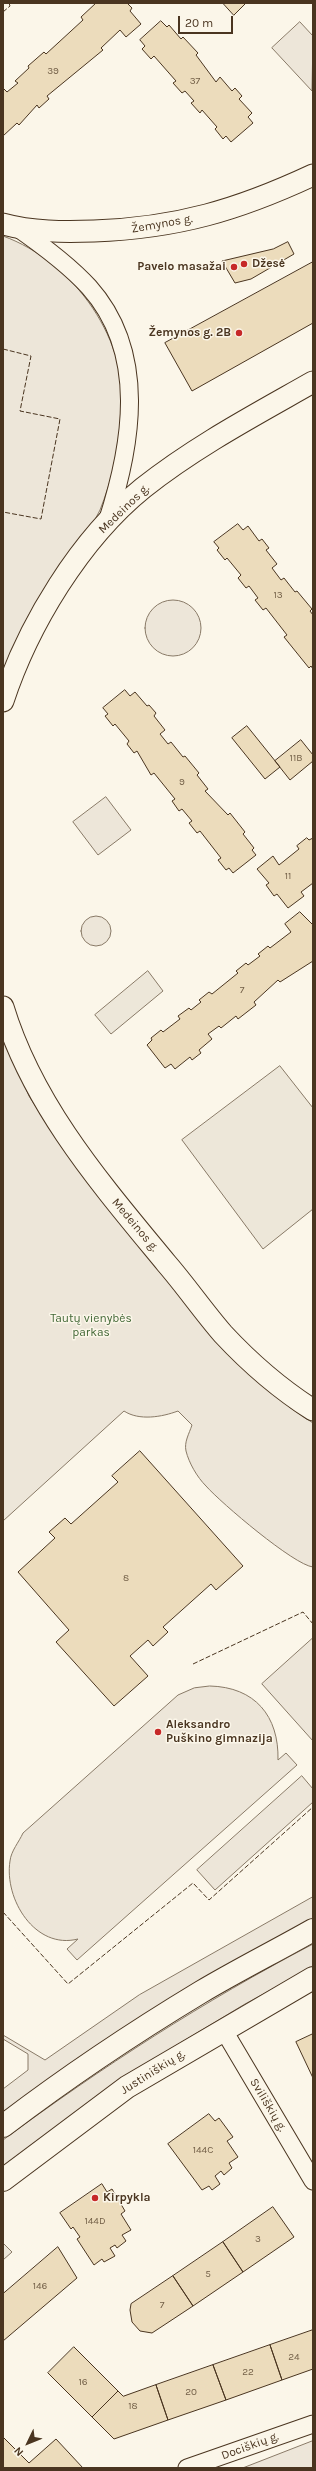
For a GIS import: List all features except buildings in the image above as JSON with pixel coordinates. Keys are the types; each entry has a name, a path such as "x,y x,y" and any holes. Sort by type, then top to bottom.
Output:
{"main road":[{"path":"3,2126 71,2076 136,2032 202,1991 313,1930"},
{"name":"Justiniškių g.","path":"3,2180 127,2087 223,2029 313,1978"}],"street":[{"name":"Žemynos g.","path":"10,226 76,232 160,227 237,207 313,175"},
{"path":"10,226 46,248 89,288 108,313 124,349 130,383 130,420 118,487 107,522"},
{"name":"Medeinos g.","path":"3,701 38,622 57,589 107,522 142,489 208,442 313,382"},
{"name":"Medeinos g.","path":"3,1006 22,1057 40,1097 67,1138 113,1198 223,1333 269,1378 313,1410"},
{"name":"Sviliškių g.","path":"223,2029 313,2181"},
{"name":"Dociškių g.","path":"187,2468 313,2424"}],"green space":[{"path":"300,22 313,36 312,91 272,48"},
{"path":"3,236 29,248 53,265 74,285 93,308 107,334 117,361 123,390 123,419 120,442 108,488 100,510 89,529 33,607 3,674"},
{"path":"173,600 184,602 193,608 199,617 201,628 199,639 193,648 184,654 173,656 162,654 153,648 147,639 145,628 147,617 153,608 162,602"},
{"path":"106,797 131,830 98,855 73,822"},
{"path":"96,916 107,920 111,931 107,942 96,946 85,942 81,931 85,920"},
{"name":"Tautų vienybės parkas","path":"3,1034 29,1096 56,1138 289,1407 313,1423 313,1567 290,1556 258,1532 226,1506 203,1482 191,1465 186,1451 186,1441 192,1425 178,1411 165,1415 143,1417 124,1411 3,1521"},
{"path":"313,1638 313,1741 262,1684"},
{"path":"210,1686 240,1692 252,1698 269,1718 274,1730 277,1744 278,1760 286,1753 297,1765 77,1960 67,1949 78,1939 62,1940 48,1937 36,1929 26,1918 18,1905 12,1891 9,1876 10,1861 13,1850 23,1833 178,1695 194,1688"},
{"path":"302,1776 313,1789 313,1802 215,1890 197,1870"},
{"path":"313,1897 313,1920 3,2113 3,2089 28,2070 28,2054 3,2039 3,2035 45,2060 139,1995"},
{"path":"313,1944 313,1967 245,2004 172,2048 3,2168 3,2140 40,2113 154,2036 232,1988"},
{"path":"313,2441 313,2468 243,2468"}],"shaded area":[{"path":"148,971 163,991 111,1034 95,1015"},
{"path":"280,1066 313,1108 313,1209 263,1249 182,1140"},
{"path":"3,2243 12,2252 3,2260"}],"fence":[{"path":"3,12 10,6 9,3"},
{"path":"3,349 31,356 20,411 60,419 41,519 3,512"},
{"path":"193,1664 303,1612 313,1624"},
{"path":"3,1912 68,1984 193,1883 209,1900 313,1807"}],"place":[{"name":"Džesė","path":"244,264"},
{"name":"Pavelo masažai","path":"234,267"},
{"name":"Žemynos g. 2B","path":"239,333"},
{"name":"Aleksandro Puškino gimnazija","path":"158,1732"},
{"name":"Kirpykla","path":"95,2198"}]}
